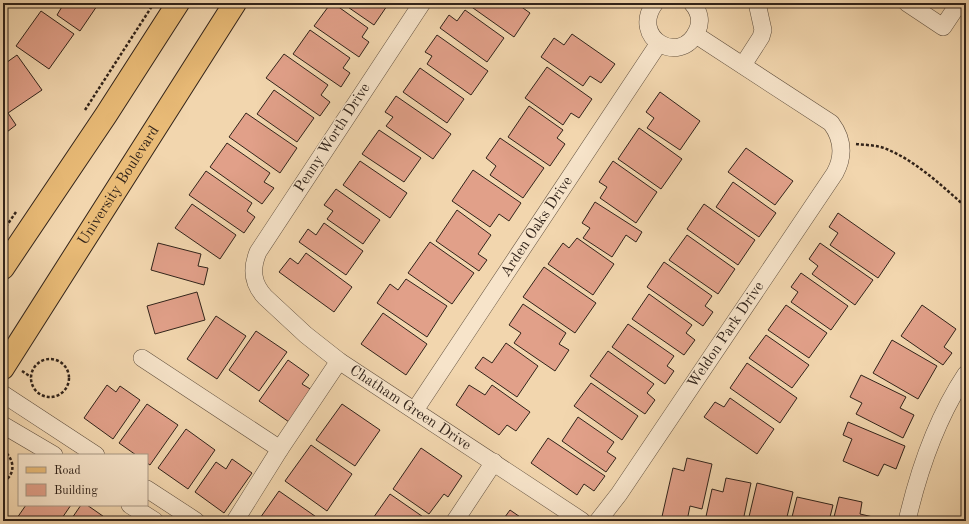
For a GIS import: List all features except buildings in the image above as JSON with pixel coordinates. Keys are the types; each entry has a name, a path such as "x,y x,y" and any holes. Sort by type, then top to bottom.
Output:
{"main road":[{"path":"3,268 106,115 178,3"},
{"name":"University Boulevard","path":"3,368 235,3"}],"street":[{"name":"Penny Worth Drive","path":"254,277 254,261 258,252 422,3"},
{"path":"651,4 647,26 652,37 659,43 669,48 681,47 696,35 700,23 697,9 692,3"},
{"path":"743,65 761,37 763,30 757,3"},
{"path":"907,3 943,27 959,3"},
{"path":"696,35 831,123 839,135 841,144"},
{"name":"Arden Oaks Drive","path":"414,410 659,43"},
{"name":"Weldon Park Drive","path":"598,521 619,494 835,173 840,159 841,144"},
{"name":"Chatham Green Drive","path":"254,277 257,287 265,297 306,335 338,361 582,521"},
{"path":"142,358 280,449"},
{"path":"235,521 338,361"},
{"path":"908,521 919,473 927,451 939,423 966,374"},
{"path":"3,394 94,454"},
{"path":"3,425 52,454"},
{"path":"455,521 494,462"},
{"path":"148,490 196,521"},
{"path":"132,506 155,521"}],"path":[{"path":"82,115 154,3"},
{"path":"841,144 883,147 902,156 919,167 966,206"},
{"path":"3,231 20,207"},
{"path":"47,359 53,359 59,362 67,371 68,377 66,388 62,392 51,396 45,396 39,393 34,389 31,383 32,370 36,365 40,361 47,359"},
{"path":"3,450 8,454 13,465 10,476 3,482"}]}
